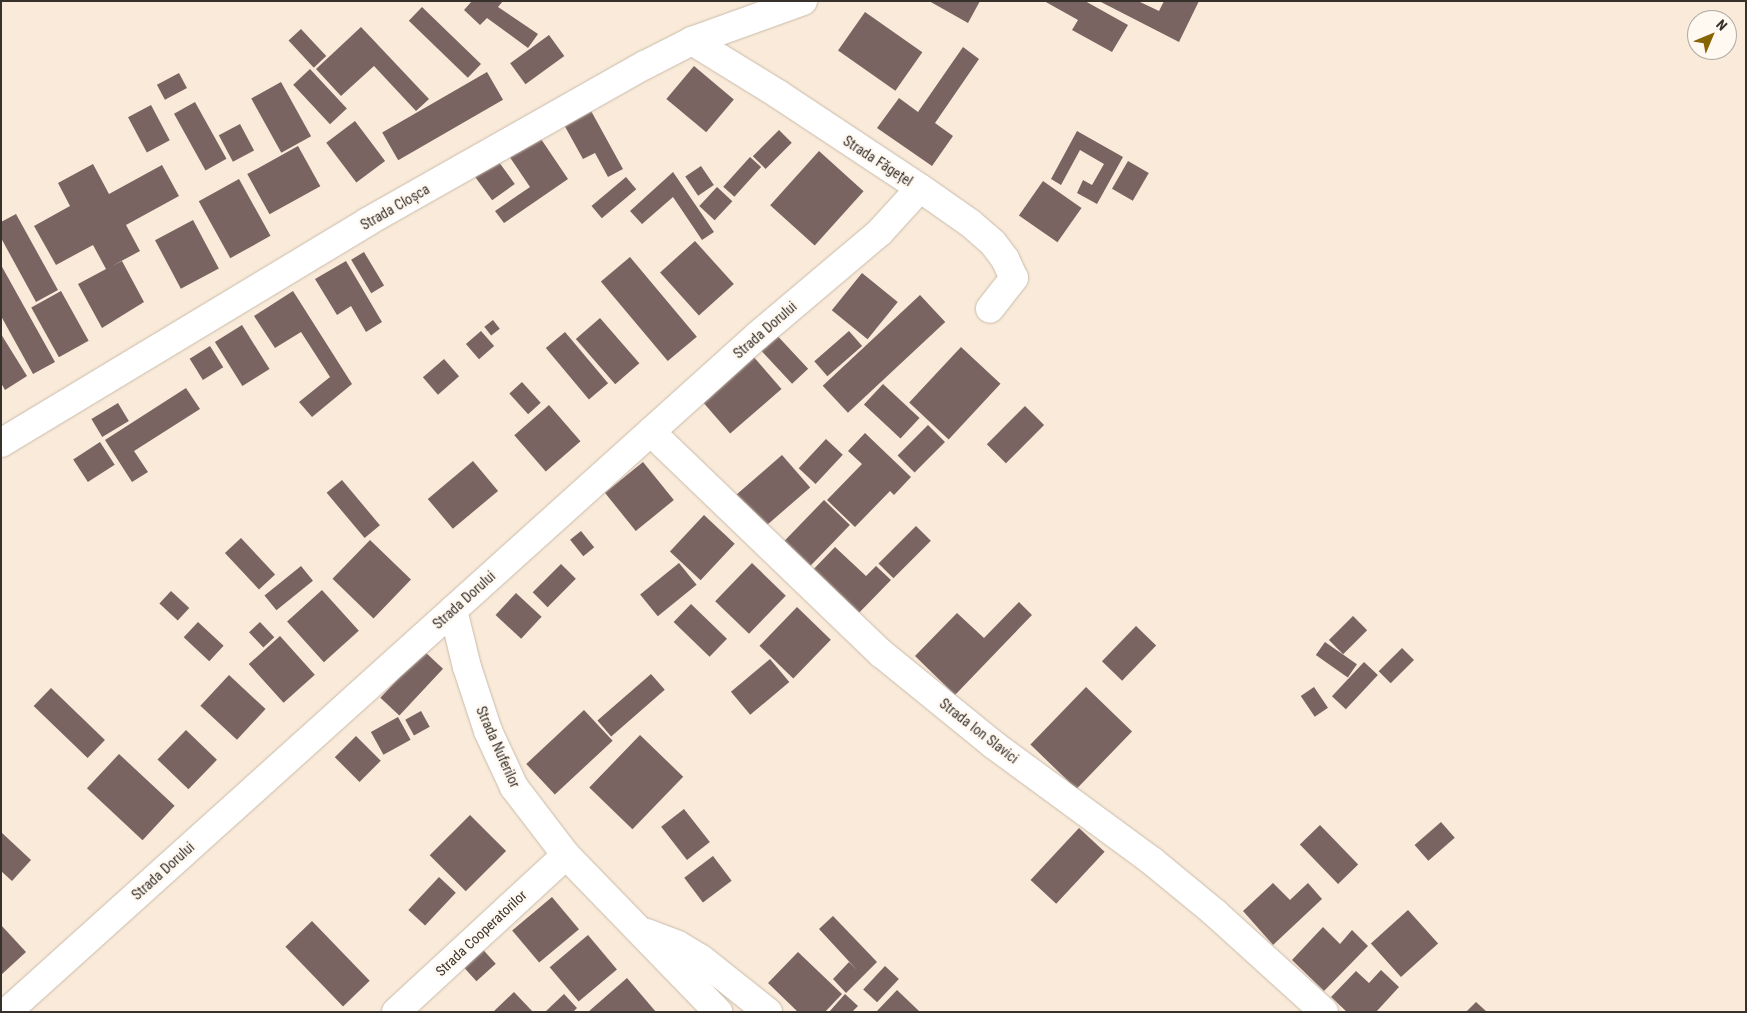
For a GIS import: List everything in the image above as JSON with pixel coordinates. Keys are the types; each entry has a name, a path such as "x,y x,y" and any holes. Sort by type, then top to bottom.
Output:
{"street":[{"name":"Strada Cloșca","path":"1,442 367,222 644,64 692,41 803,1"},
{"name":"Strada Făgețel","path":"692,41 778,94 920,188 970,223 993,243 1005,259 1014,278 990,309"},
{"name":"Strada Dorului","path":"7,1012 756,336 880,232 920,188"},
{"name":"Strada Ion Slavici","path":"651,432 882,654 994,745 1152,861 1215,913 1324,1012"},
{"name":"Strada Nuferilor","path":"453,610 467,667 485,722 510,779 566,855 640,931 705,1008"},
{"name":"Strada Cooperatorilor","path":"396,1012 566,855"},
{"name":"Strada Nuferilor","path":"640,931 678,945 700,958 768,1012"}],"building":[{"path":"472,1 503,1 498,7 538,34 528,48 487,18 480,25 464,10"},
{"path":"929,1 980,1 968,23"},
{"path":"1044,1 1085,1 1128,25 1112,52 1072,30 1078,20"},
{"path":"1099,1 1138,1 1159,11 1164,1 1199,1 1179,42"},
{"path":"422,7 481,64 468,78 409,21"},
{"path":"865,12 922,52 895,91 838,51"},
{"path":"361,27 429,99 416,111 374,66 341,96 316,69"},
{"path":"301,29 326,56 314,68 289,41"},
{"path":"549,35 564,56 525,84 510,63"},
{"path":"963,47 979,59 935,123 953,136 932,166 877,128 899,98 918,112"},
{"path":"694,66 734,99 706,132 666,99"},
{"path":"310,69 347,108 330,124 293,85"},
{"path":"487,72 503,100 398,160 382,132"},
{"path":"179,73 187,88 165,100 157,85"},
{"path":"281,82 311,136 281,153 251,98"},
{"path":"195,102 227,159 206,170 174,114"},
{"path":"151,105 170,140 147,153 128,117"},
{"path":"590,109 623,169 608,177 595,153 583,159 563,123"},
{"path":"355,121 385,161 356,183 326,143"},
{"path":"240,124 254,150 233,162 219,135"},
{"path":"779,130 792,143 766,169 753,156"},
{"path":"1077,131 1123,157 1097,204 1077,193 1083,180 1092,185 1104,164 1080,150 1061,185 1051,179"},
{"path":"539,136 568,179 504,223 495,211 530,187 509,156"},
{"path":"298,146 320,186 270,214 247,174"},
{"path":"819,151 864,191 815,245 770,205"},
{"path":"750,157 761,167 734,197 723,187"},
{"path":"496,158 515,184 492,200 473,174"},
{"path":"1128,161 1149,173 1133,201 1112,189"},
{"path":"93,164 109,194 162,165 179,196 126,225 140,251 112,266 122,261 144,302 102,328 78,284 106,269 93,245 56,265 34,226 70,206 58,183"},
{"path":"701,166 714,185 698,196 685,177"},
{"path":"673,172 714,232 702,240 673,197 642,224 630,211"},
{"path":"626,177 636,189 602,218 592,206"},
{"path":"239,179 271,236 230,258 199,201"},
{"path":"1043,181 1082,208 1057,242 1019,215"},
{"path":"717,187 732,201 715,220 699,206"},
{"path":"16,214 58,290 36,302 1,238 1,222"},
{"path":"193,220 219,269 181,289 155,240"},
{"path":"695,241 734,284 699,316 660,272"},
{"path":"364,252 384,285 371,293 351,260"},
{"path":"630,257 697,337 668,361 601,281"},
{"path":"346,261 382,322 366,332 351,306 337,315 315,279"},
{"path":"1,265 55,362 33,374 1,316"},
{"path":"862,273 898,302 868,339 832,310"},
{"path":"61,291 89,341 59,357 31,307"},
{"path":"293,291 352,384 312,417 299,402 330,377 301,332 275,348 254,316"},
{"path":"920,295 945,322 848,413 823,386"},
{"path":"600,318 639,363 615,384 576,339"},
{"path":"493,320 500,329 491,335 484,327"},
{"path":"242,325 270,369 242,386 215,342"},
{"path":"772,330 808,369 792,384 756,345"},
{"path":"481,331 494,346 479,359 466,344"},
{"path":"849,331 862,346 827,376 814,361"},
{"path":"565,332 608,383 589,399 546,348"},
{"path":"1,334 27,376 5,390 1,383"},
{"path":"210,346 223,367 203,380 190,359"},
{"path":"961,347 1000,384 949,439 909,403"},
{"path":"752,355 782,389 730,434 701,400"},
{"path":"444,359 459,376 438,395 423,377"},
{"path":"522,382 541,403 528,414 509,393"},
{"path":"883,384 920,418 900,439 864,404"},
{"path":"186,388 200,409 134,451 148,472 132,482 105,440"},
{"path":"118,403 129,421 102,437 91,419"},
{"path":"549,405 580,441 546,471 514,435"},
{"path":"1025,406 1044,425 1006,463 987,444"},
{"path":"928,425 945,442 915,472 898,455"},
{"path":"865,433 911,477 894,495 890,491 855,527 827,500 862,464 848,451"},
{"path":"826,439 843,455 816,484 799,468"},
{"path":"100,442 115,465 88,482 73,459"},
{"path":"782,455 810,487 764,527 736,495"},
{"path":"473,461 498,491 453,529 428,499"},
{"path":"643,462 674,500 636,531 605,493"},
{"path":"342,480 380,525 365,538 327,493"},
{"path":"824,500 850,525 807,570 781,545"},
{"path":"704,515 735,544 701,580 670,552"},
{"path":"916,526 931,541 893,578 879,563"},
{"path":"581,531 594,547 583,556 570,540"},
{"path":"241,538 275,575 259,590 225,553"},
{"path":"370,540 411,580 373,618 332,579"},
{"path":"835,547 866,576 876,566 891,580 853,619 808,575"},
{"path":"679,563 697,585 658,616 640,594"},
{"path":"752,563 786,596 749,634 715,601"},
{"path":"561,564 576,579 548,607 533,592"},
{"path":"301,566 313,581 276,610 264,596"},
{"path":"322,590 359,631 324,662 287,621"},
{"path":"171,591 189,608 178,620 159,603"},
{"path":"516,593 542,617 521,639 496,615"},
{"path":"1019,602 1032,615 955,695 915,656 957,613 984,638"},
{"path":"691,604 727,639 710,657 674,622"},
{"path":"797,607 831,640 793,678 759,646"},
{"path":"1353,616 1367,630 1343,654 1329,640"},
{"path":"198,622 224,646 209,661 184,637"},
{"path":"260,622 274,637 263,648 249,632"},
{"path":"1136,626 1156,645 1122,681 1102,661"},
{"path":"280,636 315,675 284,703 249,664"},
{"path":"1325,642 1357,664 1348,677 1316,655"},
{"path":"1402,648 1414,660 1391,683 1379,671"},
{"path":"424,651 443,669 399,716 380,698"},
{"path":"770,659 789,682 750,715 731,692"},
{"path":"1364,662 1378,675 1346,709 1332,696"},
{"path":"651,674 665,690 611,736 597,721"},
{"path":"229,675 266,709 237,740 200,706"},
{"path":"1086,687 1132,731 1076,789 1030,745"},
{"path":"1314,687 1328,708 1315,717 1301,696"},
{"path":"51,688 105,740 88,758 34,706"},
{"path":"584,710 613,741 555,795 526,764"},
{"path":"421,711 430,727 414,735 405,720"},
{"path":"398,717 411,740 383,755 371,732"},
{"path":"186,730 217,760 188,789 158,759"},
{"path":"640,735 683,777 632,829 589,788"},
{"path":"356,736 381,761 360,782 335,757"},
{"path":"119,754 175,806 143,840 87,788"},
{"path":"684,809 710,842 687,860 661,827"},
{"path":"470,815 506,851 466,891 430,855"},
{"path":"1441,822 1455,838 1428,861 1415,845"},
{"path":"1320,825 1358,865 1338,884 1300,844"},
{"path":"1079,828 1105,852 1056,904 1031,880"},
{"path":"1,832 31,860 12,881 1,871"},
{"path":"713,856 732,881 703,902 684,878"},
{"path":"439,877 456,893 425,926 408,910"},
{"path":"1273,883 1290,900 1308,883 1322,899 1273,945 1243,911"},
{"path":"552,897 579,929 539,963 512,930"},
{"path":"1408,910 1438,943 1401,977 1371,943"},
{"path":"833,916 877,962 846,993 833,979 849,962 857,970 819,929"},
{"path":"312,921 370,981 343,1006 285,947"},
{"path":"1,925 26,952 1,975"},
{"path":"1323,927 1340,944 1352,930 1368,946 1324,991 1292,960"},
{"path":"588,935 617,969 579,1002 550,967"},
{"path":"477,943 496,964 476,981 458,960"},
{"path":"798,952 842,994 825,1012 798,1012 768,983"},
{"path":"885,966 899,979 877,1002 863,989"},
{"path":"1381,970 1399,987 1376,1012 1347,1012 1331,997 1356,971 1369,983"},
{"path":"627,978 656,1012 588,1012"},
{"path":"897,990 920,1012 877,1011"},
{"path":"514,992 533,1012 493,1012"},
{"path":"564,994 577,1008 573,1012 545,1012"},
{"path":"845,994 858,1006 852,1012 829,1012"},
{"path":"1476,1002 1487,1012 1466,1012"}]}
